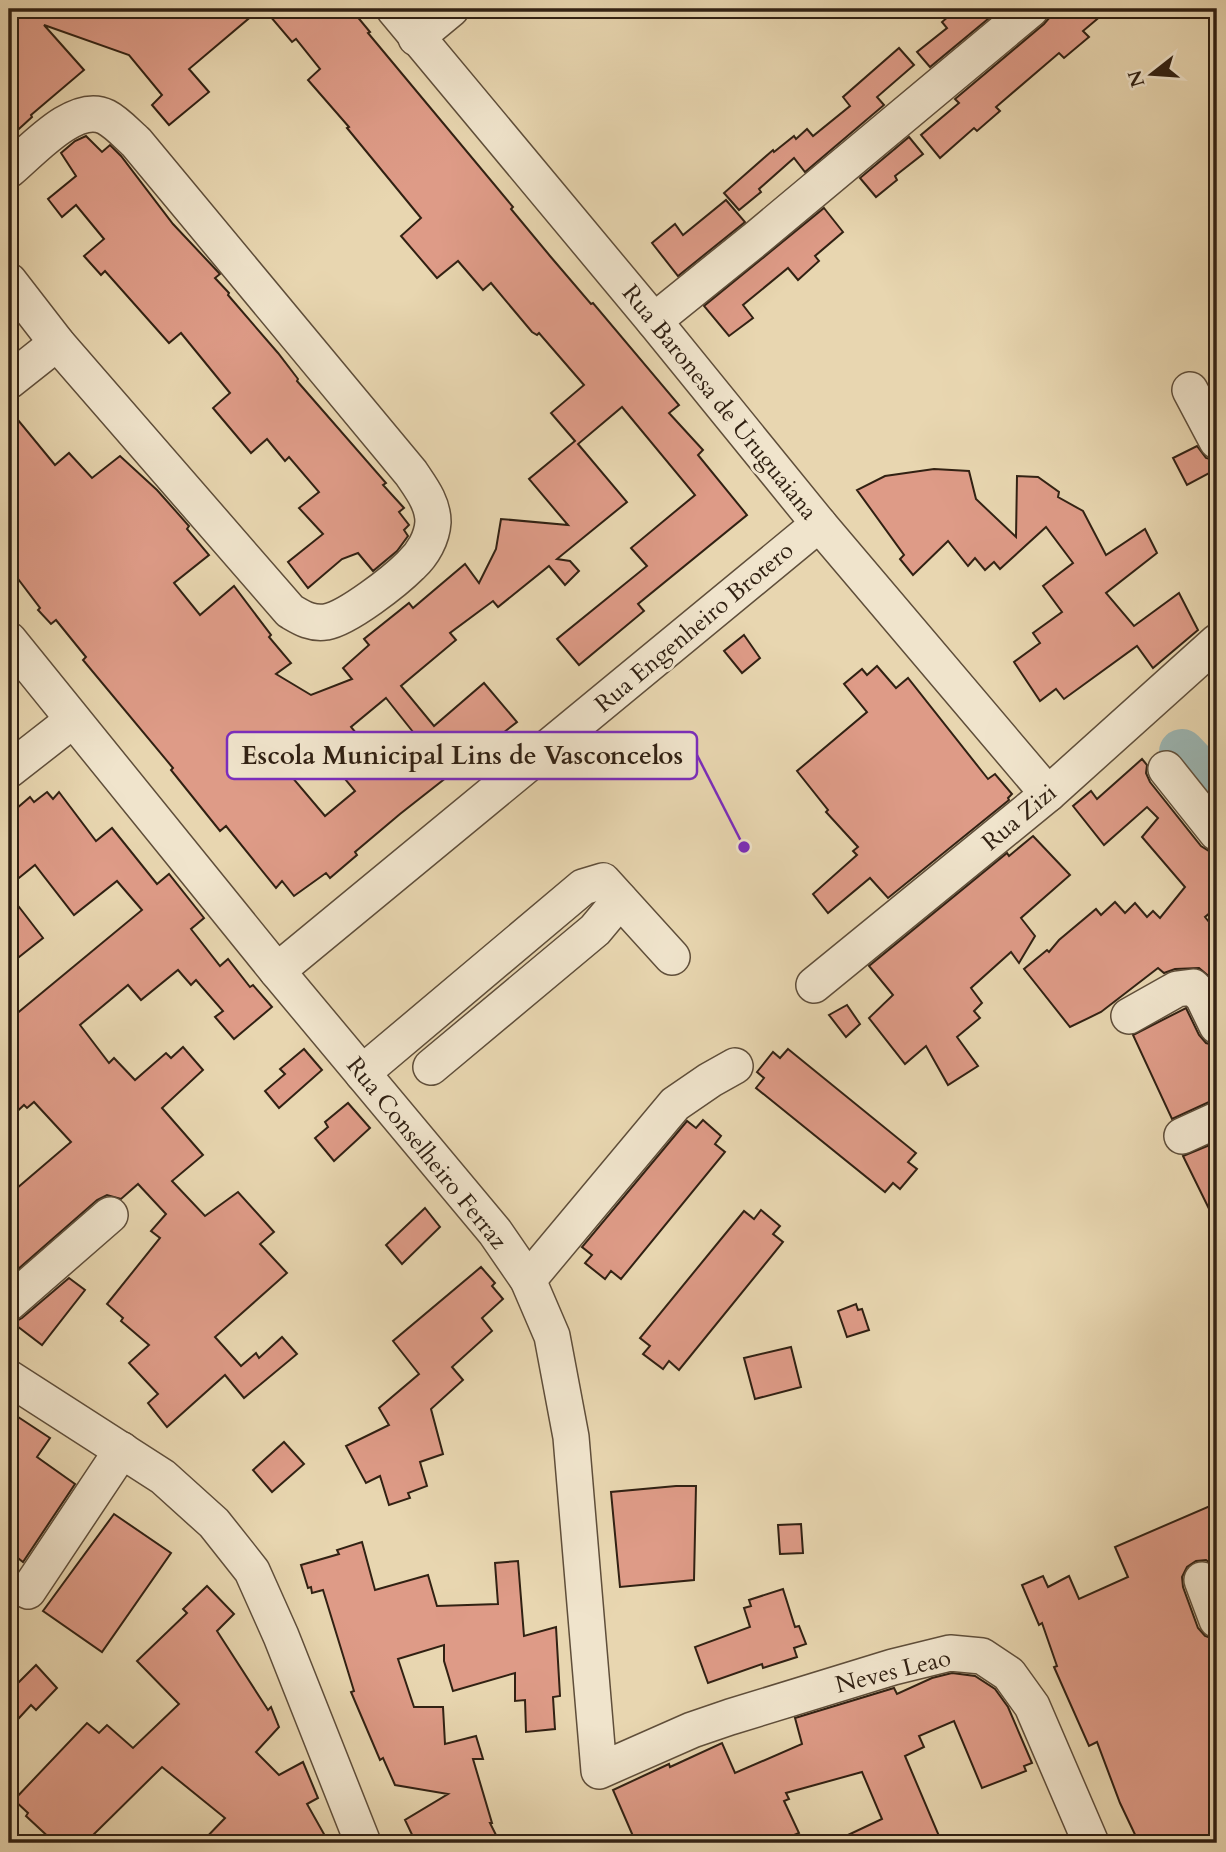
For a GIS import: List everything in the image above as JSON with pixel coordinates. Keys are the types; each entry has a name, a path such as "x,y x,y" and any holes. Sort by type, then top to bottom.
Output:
{"street":[{"name":"Rua Baronesa de Uruguaiana","path":"394,9 819,524 1048,794"},
{"path":"416,38 451,9"},
{"path":"654,321 1031,9"},
{"path":"9,170 72,117 88,114 105,116 136,142 411,473 428,497 433,521 429,541 413,564 354,610 327,622 308,621 290,611 57,343 9,281"},
{"path":"9,381 57,343"},
{"path":"1190,390 1217,441"},
{"name":"Rua Engenheiro Brotero","path":"277,971 819,524"},
{"name":"Rua Conselheiro Ferraz","path":"9,640 277,971 495,1231 528,1280 552,1336 571,1437 598,1771"},
{"name":"Rua Zizi","path":"814,985 1048,794 1217,642"},
{"path":"9,770 73,720"},
{"path":"1166,769 1217,833"},
{"path":"363,1074 583,887 603,881 672,957"},
{"path":"430,1067 595,930 620,900"},
{"path":"1129,1016 1177,989 1193,986 1203,996 1217,1027"},
{"path":"528,1280 675,1104 709,1080 736,1066"},
{"path":"1182,1136 1217,1120"},
{"path":"9,1303 110,1215"},
{"path":"9,1378 163,1477 214,1523 252,1571 281,1636 363,1843"},
{"path":"28,1591 122,1450"},
{"path":"1202,1580 1217,1620"},
{"name":"Neves Leao","path":"598,1771 717,1721 893,1667 950,1653 982,1656 1009,1674 1032,1706 1091,1843"}],"building":[{"path":"9,9 260,9 189,69 209,92 169,125 152,105 162,95 129,55 44,25 84,70 31,115 32,117 9,138"},
{"path":"264,9 351,9 513,207 511,209 679,405 669,413 703,450 698,455 747,515 638,604 644,611 579,665 557,639 647,566 631,548 695,495 622,407 578,444 627,502 557,559 570,561 579,571 565,585 549,566 498,607 493,601 450,633 456,640 401,686 434,726 484,683 517,722 400,814 355,852 357,855 330,878 326,873 294,896 282,881 276,888 226,826 220,831 171,770 173,768 83,660 86,657 56,620 51,624 38,610 40,608 9,567 9,409 55,465 69,453 92,478 120,456 157,490 189,526 187,529 209,555 174,583 200,615 234,586 271,635 269,637 291,663 276,674 311,695 352,679 343,668 369,645 364,639 409,603 413,608 465,564 479,583 496,549 501,519 568,525 529,479 575,441 551,413 584,385 539,333 537,335 532,332 491,283 483,290 458,261 437,278 401,236 421,218 308,80 320,69 296,39 292,42","holes":["386,698 421,742 384,772 358,741 361,739 351,727","322,751 355,791 325,816 291,776"]},
{"path":"957,9 1000,9 930,67 917,52 947,28 942,22"},
{"path":"1051,9 1109,9 1083,31 1089,37 1064,58 1059,53 996,107 1000,111 977,131 974,128 940,158 921,135 959,103 955,99 1044,24 1050,17"},
{"path":"899,48 914,65 877,97 884,105 805,172 794,158 739,210 724,193 773,150 774,152 794,136 796,139 807,129 813,136 850,106 843,97"},
{"path":"86,136 102,152 110,145 121,156 173,224 220,274 215,278 278,353 297,381 386,483 383,485 404,508 399,512 409,525 404,530 408,536 397,551 373,571 358,553 342,559 308,588 288,562 323,534 299,508 319,492 289,457 285,461 267,439 251,453 213,408 230,393 181,333 169,343 105,271 101,275 84,256 104,239 76,205 62,217 48,199 76,176 61,153"},
{"path":"909,137 923,154 895,176 897,180 876,197 860,178"},
{"path":"726,200 745,222 678,276 652,243 675,224 683,235"},
{"path":"824,208 843,232 815,256 819,261 798,280 788,268 743,305 753,318 729,336 704,306"},
{"path":"1197,446 1206,458 1217,461 1217,469 1187,485 1173,458"},
{"path":"934,469 969,471 976,499 1016,537 1017,476 1038,477 1059,492 1058,497 1083,511 1106,555 1145,529 1157,553 1106,593 1134,626 1179,593 1198,630 1153,668 1137,646 1064,699 1056,689 1040,701 1014,662 1040,643 1033,633 1062,612 1043,586 1073,563 1046,527 1000,569 994,562 985,570 975,558 968,566 948,541 913,575 900,559 904,555 857,490 885,476"},
{"path":"744,635 760,658 742,673 724,651"},
{"path":"877,666 896,688 908,678 988,779 995,774 1012,794 1009,800 888,898 870,878 828,913 813,894 857,855 853,851 858,847 826,812 828,810 797,771 867,712 844,684 862,669 867,675"},
{"path":"1142,759 1147,765 1146,773 1150,782 1201,846 1217,853 1217,907 1205,917 1217,932 1217,983 1199,968 1175,969 1164,973 1158,968 1101,1012 1070,1027 1024,969 1047,950 1049,952 1059,940 1096,909 1101,915 1115,902 1125,913 1135,903 1147,917 1153,911 1160,918 1185,887 1142,837 1158,818 1147,807 1104,845 1073,806 1091,791 1097,799"},
{"path":"47,792 53,799 59,792 96,841 112,828 157,884 169,874 204,918 191,929 220,966 228,959 250,987 253,985 272,1007 234,1039 215,1017 223,1011 196,980 191,985 178,970 141,1000 128,985 80,1025 109,1063 114,1058 135,1080 166,1053 171,1058 183,1047 203,1070 162,1108 203,1155 172,1181 205,1216 238,1192 274,1232 260,1244 287,1273 215,1337 241,1366 256,1353 259,1358 282,1337 297,1354 244,1398 225,1375 167,1427 148,1403 158,1394 129,1363 149,1345 121,1321 123,1318 107,1304 160,1238 151,1231 166,1214 138,1184 121,1199 107,1195 97,1200 9,1277 9,1195 71,1142 34,1102 27,1108 24,1105 9,1119 9,1020 142,910 117,881 74,915 35,865 9,886 9,815 30,797 34,802"},
{"path":"1033,836 1070,875 1021,918 1035,936 1019,963 1011,952 971,988 982,1003 974,1011 980,1018 957,1037 978,1066 948,1085 926,1046 905,1064 869,1018 893,995 869,966 1007,853 1009,856"},
{"path":"9,894 43,938 9,965"},
{"path":"847,1005 860,1024 846,1037 829,1015"},
{"path":"1186,1008 1199,1035 1206,1043 1217,1046 1217,1100 1172,1119 1133,1035"},
{"path":"304,1049 322,1070 279,1108 265,1091 285,1074 280,1069"},
{"path":"788,1049 916,1153 908,1162 917,1169 900,1189 893,1183 885,1192 756,1088 764,1078 757,1072 773,1052 780,1058"},
{"path":"348,1103 370,1128 334,1161 315,1138 328,1127 325,1122"},
{"path":"703,1120 721,1136 715,1144 725,1152 621,1279 611,1271 605,1279 585,1263 592,1255 582,1247 687,1121 696,1128"},
{"path":"1217,1142 1217,1225 1183,1156"},
{"path":"425,1208 440,1227 402,1264 386,1245"},
{"path":"761,1210 780,1226 773,1234 783,1242 679,1370 669,1361 663,1369 643,1354 650,1346 640,1338 744,1211 754,1219"},
{"path":"481,1267 495,1283 492,1286 503,1299 482,1318 492,1331 452,1367 463,1380 431,1409 443,1454 420,1462 427,1486 408,1493 410,1498 389,1505 380,1476 366,1483 346,1446 389,1425 379,1408 419,1374 393,1341"},
{"path":"69,1278 85,1290 42,1345 13,1323"},
{"path":"856,1304 858,1310 862,1309 869,1330 847,1337 838,1311"},
{"path":"791,1347 801,1387 755,1399 744,1358"},
{"path":"9,1411 50,1438 37,1457 75,1484 23,1562 9,1551"},
{"path":"284,1442 304,1464 272,1492 253,1470"},
{"path":"696,1486 694,1580 620,1587 611,1492"},
{"path":"1217,1503 1217,1568 1206,1560 1196,1561 1187,1567 1182,1577 1198,1628 1205,1636 1217,1640 1217,1843 1139,1843 1120,1803 1097,1742 1089,1746 1054,1667 1057,1666 1042,1623 1039,1625 1022,1585 1043,1576 1048,1587 1069,1576 1079,1599 1128,1577 1115,1547"},
{"path":"114,1514 171,1553 102,1652 43,1611"},
{"path":"801,1524 803,1553 780,1554 778,1525"},
{"path":"362,1542 375,1590 428,1575 437,1606 498,1604 495,1563 518,1561 524,1636 556,1627 560,1696 553,1697 555,1729 526,1732 525,1700 515,1701 515,1673 453,1691 444,1661 444,1645 398,1659 414,1707 443,1707 445,1744 476,1736 483,1759 473,1759 490,1823 500,1843 416,1843 405,1820 448,1794 395,1785 383,1758 380,1760 351,1692 354,1691 323,1590 312,1593 301,1565 339,1554 337,1550"},
{"path":"207,1586 234,1614 217,1631 268,1710 271,1707 279,1727 256,1752 279,1775 303,1762 318,1798 307,1804 329,1843 201,1843 225,1818 162,1767 85,1843 55,1843 26,1816 28,1813 14,1800 87,1723 99,1733 107,1725 133,1748 179,1704 137,1661 187,1613 183,1609"},
{"path":"783,1589 795,1627 799,1626 806,1644 794,1648 797,1657 763,1668 762,1664 708,1683 695,1647 750,1627 744,1608 751,1606 749,1600"},
{"path":"36,1665 57,1688 36,1710 31,1705 9,1729 9,1692"},
{"path":"952,1673 975,1676 995,1689 1008,1707 1032,1763 1024,1766 1026,1771 982,1788 954,1721 919,1736 924,1747 905,1756 942,1843 831,1843 882,1819 862,1772 786,1793 789,1799 784,1801 799,1833 775,1843 636,1843 613,1790 722,1743 735,1773 802,1744 795,1718 894,1688 897,1694 932,1678"}],"waterway":[{"path":"1182,752 1217,789"}],"place":[{"name":"Escola Municipal Lins de Vasconcelos","path":"744,847"}]}
